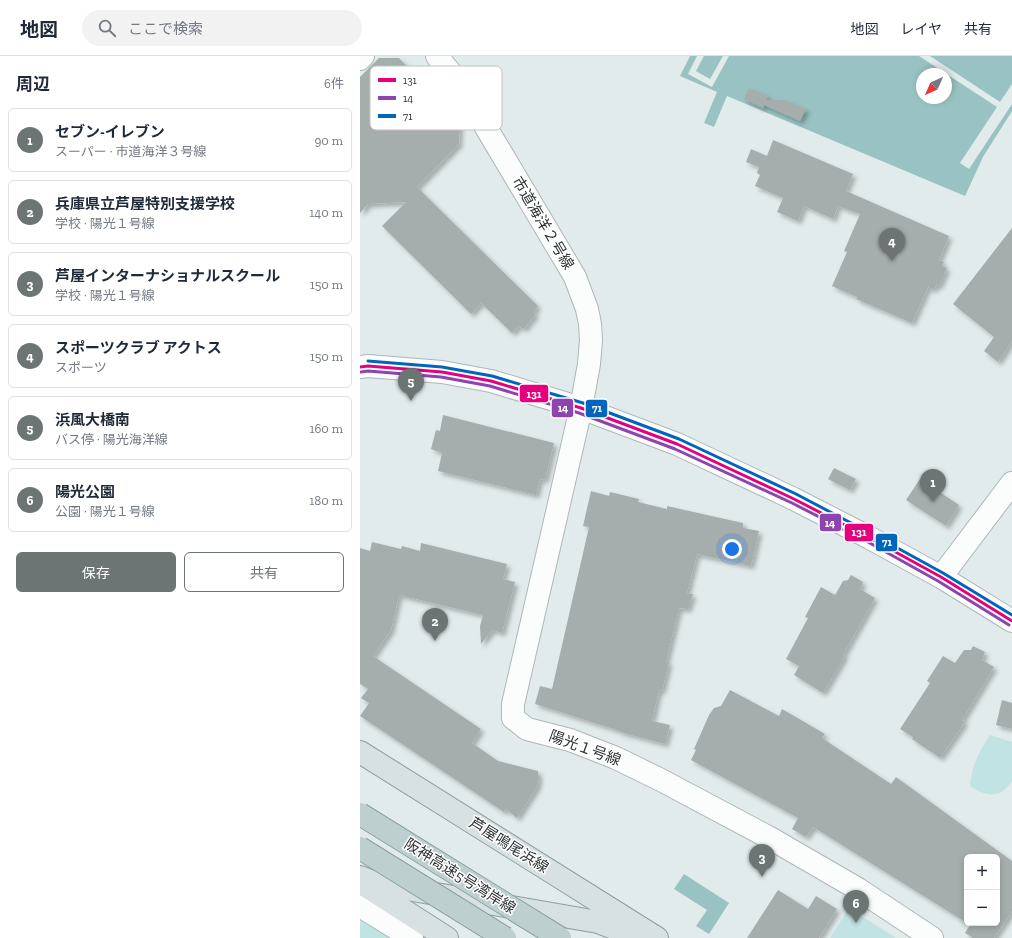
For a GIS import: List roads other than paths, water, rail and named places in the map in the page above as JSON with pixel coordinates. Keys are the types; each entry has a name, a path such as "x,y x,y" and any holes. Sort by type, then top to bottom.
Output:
{"highway":[{"name":"阪神高速5号湾岸線","path":"360,814 560,938"},
{"name":"阪神高速5号湾岸線","path":"360,848 505,938"}],"main road":[{"name":"芦屋鳴尾浜線","path":"360,752 658,938"},
{"path":"360,877 378,884 598,922 640,938"},
{"path":"360,882 447,938"}],"street":[{"path":"360,59 363,56"},
{"name":"市道海洋２号線","path":"437,56 445,66"},
{"name":"市道海洋２号線","path":"488,130 575,277 582,293 587,309 592,340 581,408"},
{"path":"360,367 368,366 442,372 491,382 581,408 684,447 794,499 870,538 941,577 1012,621"},
{"name":"陽光１号線","path":"581,408 513,704 513,718 527,729 570,740 616,758 661,780 770,838 858,889 932,938"},
{"path":"941,577 1012,483"},
{"path":"360,906 412,938"}],"place":[{"name":"スポーツクラブ アクトス","path":"892,261"},
{"name":"浜風大橋南","path":"411,401"},
{"name":"セブン-イレブン","path":"933,502"},
{"name":"兵庫県立芦屋特別支援学校","path":"435,641"},
{"name":"芦屋インターナショナルスクール","path":"762,877"},
{"name":"陽光公園","path":"856,923"}]}
